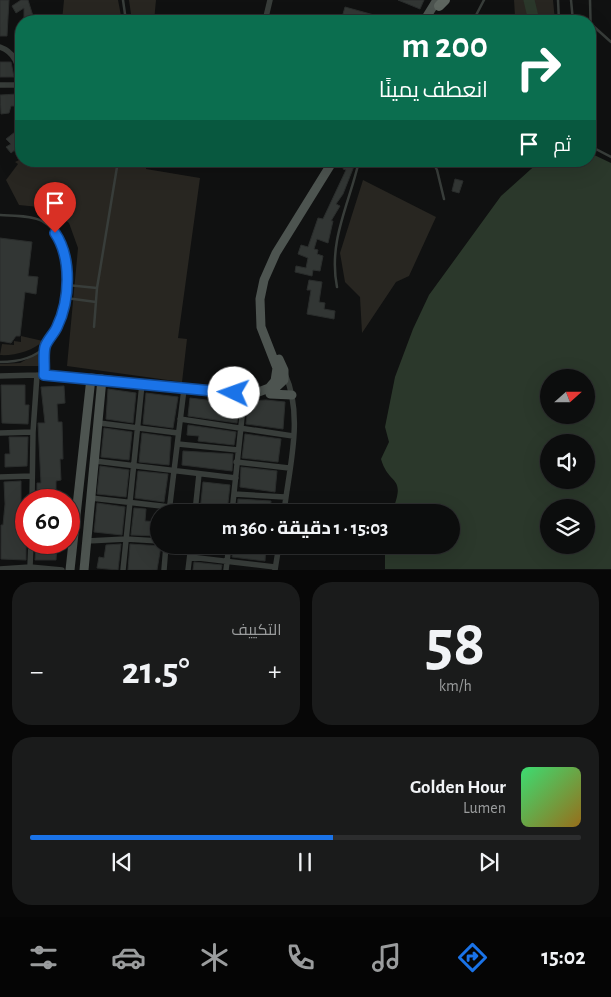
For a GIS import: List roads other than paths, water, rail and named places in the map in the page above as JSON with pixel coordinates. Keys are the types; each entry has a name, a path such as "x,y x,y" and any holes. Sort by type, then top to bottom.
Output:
{"main road":[{"path":"429,15 441,1"},
{"path":"433,15 441,1"},
{"path":"282,369 261,327 260,299 264,280 271,262 329,167"},
{"path":"267,394 283,383 282,369 267,334 264,321 267,283 276,262 334,167"},
{"path":"223,393 265,390 275,381 282,369"},
{"path":"70,570 91,378 223,393 244,398 267,394 292,395"},
{"path":"84,570 102,379"}],"street":[{"path":"266,15 270,0"},
{"path":"0,47 7,50 15,60"},
{"path":"0,85 15,85"},
{"path":"282,369 292,395 294,415 285,504"},
{"path":"32,489 37,375"},
{"path":"0,376 44,375 91,378"},
{"path":"123,570 142,384"},
{"path":"170,504 184,389"},
{"path":"233,504 244,398"},
{"path":"180,419 292,436"},
{"path":"99,423 178,433"},
{"path":"0,433 33,432"},
{"path":"178,444 238,450"},
{"path":"95,461 236,478"},
{"path":"236,462 289,468"},
{"path":"196,504 199,474"},
{"path":"0,477 32,476"},
{"path":"234,494 285,497"},
{"path":"92,498 150,507"},
{"path":"87,541 126,539 150,541"},
{"path":"30,567 31,554"},
{"path":"164,570 165,554"},
{"path":"188,570 190,554"},
{"path":"226,570 228,554"},
{"path":"190,557 275,568 277,554"},
{"path":"0,569 30,567 62,570"}],"lane":[{"path":"123,0 125,15"},
{"path":"475,15 484,0"},
{"path":"558,0 559,15"},
{"path":"571,0 572,15"},
{"path":"590,0 591,15"},
{"path":"596,28 611,42"},
{"path":"596,149 611,156"},
{"path":"94,327 97,288 117,167"},
{"path":"337,287 334,269 335,242 357,167"},
{"path":"434,167 444,199"},
{"path":"0,215 40,220 52,229 62,243 67,286 66,298 57,328 45,347 22,361 0,362"},
{"path":"67,286 97,288"},
{"path":"66,298 96,302"},
{"path":"44,375 45,347"}],"waterway":[{"path":"529,0 533,15"}]}
